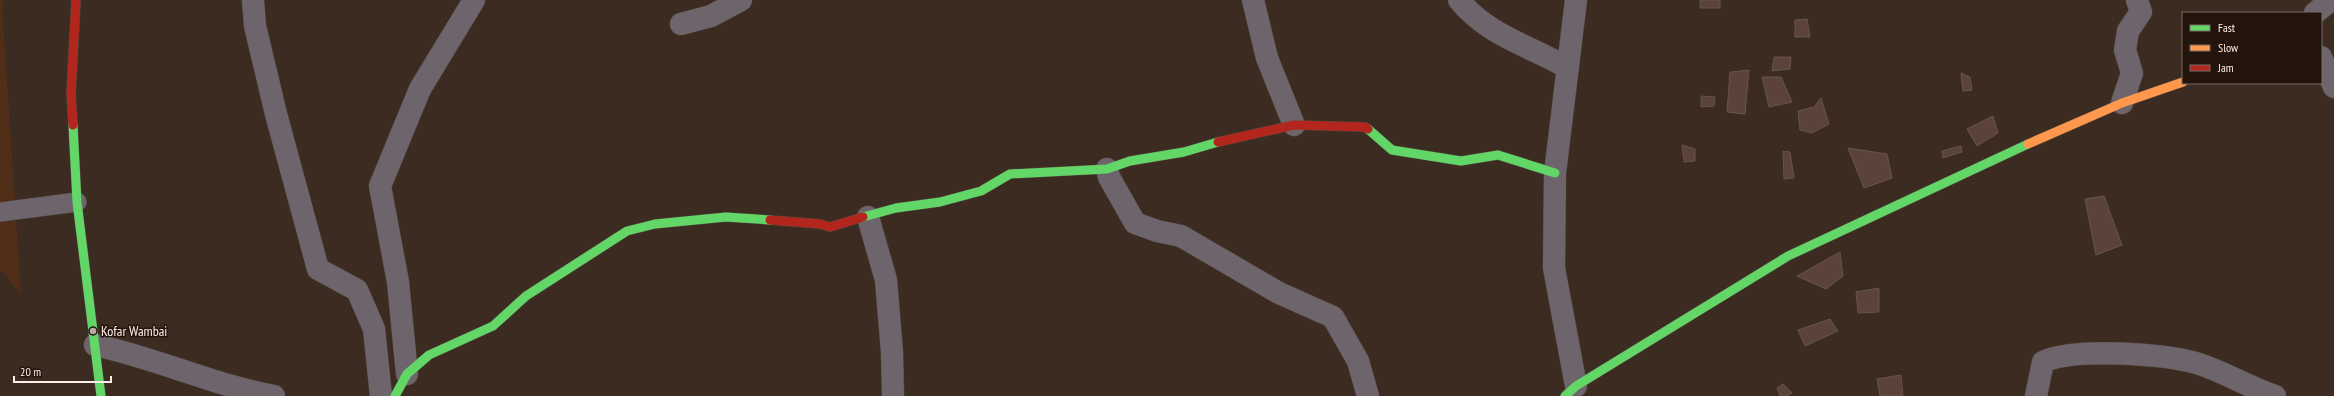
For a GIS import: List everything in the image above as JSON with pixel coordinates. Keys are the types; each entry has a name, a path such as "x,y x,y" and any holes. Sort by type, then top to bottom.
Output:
{"street":[{"path":"76,0 71,94 76,202 101,396"},
{"path":"253,0 255,26 318,268 357,290 374,329 381,396"},
{"path":"407,374 398,282 380,186 420,89 474,0"},
{"path":"681,24 711,16 741,0"},
{"path":"1253,0 1267,58 1294,125"},
{"path":"1459,0 1469,12 1492,30 1540,52 1568,68"},
{"path":"1576,0 1555,173 1554,268 1570,391 1788,256 2008,153 2122,103 2182,82"},
{"path":"2122,103 2132,73 2125,50 2128,31 2141,12 2137,0"},
{"path":"2316,12 2331,0"},
{"path":"2322,59 2334,87"},
{"path":"395,396 407,374 429,355 493,326 526,296 627,231 655,224 726,217 820,224 830,227 896,208 940,202 982,191 1010,174 1107,169 1130,161 1184,152 1228,139 1294,125 1364,127 1392,150 1460,161 1498,155 1555,173"},
{"path":"1107,169 1109,176 1135,223 1157,231 1181,236 1278,293 1333,316 1358,360 1368,396"},
{"path":"868,216 886,280 892,352 892,396"},
{"path":"95,345 126,351 246,391 274,396"},
{"path":"2036,396 2043,362 2059,356 2116,352 2196,364 2275,396"}],"lane":[{"path":"0,212 76,202"}],"shaded area":[{"path":"0,0 4,0 2,5 21,294 0,269"}],"building":[{"path":"1700,0 1720,0 1720,8 1700,8"},
{"path":"1807,19 1810,37 1795,37 1795,20"},
{"path":"1774,57 1791,57 1790,69 1772,71"},
{"path":"1749,70 1745,114 1727,112 1730,72"},
{"path":"1961,73 1970,77 1972,90 1963,91"},
{"path":"1762,77 1781,77 1792,102 1769,107"},
{"path":"1701,96 1715,97 1714,106 1701,107"},
{"path":"1821,98 1829,124 1812,133 1800,130 1798,111 1814,107"},
{"path":"1993,116 1998,133 1977,146 1967,129"},
{"path":"1682,145 1695,149 1695,161 1684,162"},
{"path":"1961,146 1962,152 1943,158 1942,151"},
{"path":"1848,148 1887,154 1892,178 1864,188"},
{"path":"1783,151 1790,152 1794,178 1784,179"},
{"path":"2104,196 2122,245 2096,255 2085,199"},
{"path":"1840,252 1843,276 1826,289 1797,276"},
{"path":"1879,288 1879,312 1858,313 1856,292"},
{"path":"1830,319 1838,331 1805,346 1798,330"},
{"path":"1901,375 1903,396 1880,396 1877,379"},
{"path":"1783,384 1792,393 1787,396 1780,396 1777,388"}],"traffic: fast":[{"path":"73,125 77,202 101,396"},
{"path":"1368,129 1392,150 1461,161 1498,155 1555,173"},
{"path":"863,217 896,208 940,202 981,191 1010,174 1107,169 1130,161 1184,152 1218,142"},
{"path":"1565,396 1576,386 1788,256 2028,144"},
{"path":"395,396 407,374 429,355 493,326 526,296 627,231 655,224 726,217 770,220"}],"traffic: slow":[{"path":"2028,144 2122,103 2182,82"}],"traffic: jam":[{"path":"73,125 71,94 76,0"},
{"path":"1218,142 1294,125 1365,127 1368,129"},
{"path":"770,220 820,224 830,227 863,217"}],"place":[{"name":"Kofar Wambai","path":"93,331"}]}
